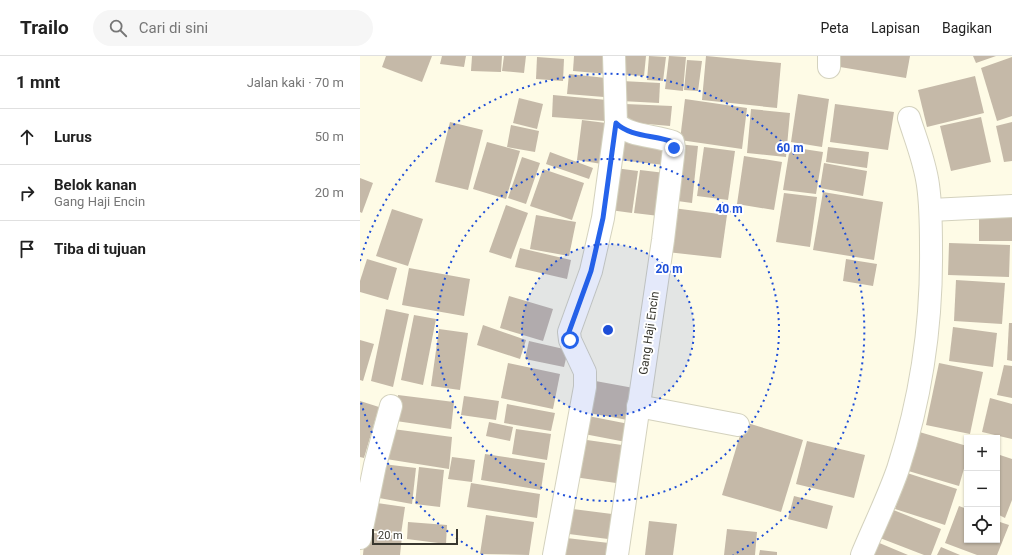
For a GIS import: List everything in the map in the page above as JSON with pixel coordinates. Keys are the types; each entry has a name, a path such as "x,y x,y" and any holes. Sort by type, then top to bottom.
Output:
{"street":[{"path":"554,555 585,387 585,372 570,340 569,332 591,271 603,218 616,123 614,56"},
{"path":"862,555 898,470 919,391 931,292 930,210 928,184 922,158 909,118"},
{"name":"Gang Haji Encin","path":"616,123 629,132 662,138 673,142 674,148 663,240 617,555"},
{"path":"930,210 1012,206"},
{"path":"360,538 367,463 391,406"},
{"path":"638,406 738,425"}],"building":[{"path":"386,56 432,56 422,82 382,67"},
{"path":"442,56 466,56 464,67 440,64"},
{"path":"472,56 502,56 501,72 471,71"},
{"path":"504,56 526,56 524,73 502,71"},
{"path":"574,56 609,56 608,74 573,71"},
{"path":"617,56 646,56 644,76 615,74"},
{"path":"649,56 666,57 663,81 647,80"},
{"path":"669,56 686,57 683,91 665,89"},
{"path":"706,56 781,63 777,108 702,100"},
{"path":"835,56 910,56 906,78 834,66"},
{"path":"973,56 996,56 976,63"},
{"path":"537,57 564,59 563,81 536,79"},
{"path":"1012,57 1012,116 997,121 981,68"},
{"path":"687,60 702,61 698,91 684,90"},
{"path":"569,74 606,78 604,97 567,94"},
{"path":"975,76 984,113 927,127 918,90"},
{"path":"622,81 660,83 659,103 621,101"},
{"path":"798,94 829,99 822,147 791,142"},
{"path":"553,95 607,100 605,121 552,117"},
{"path":"519,98 543,104 537,129 513,123"},
{"path":"685,99 747,108 742,149 680,140"},
{"path":"625,104 672,106 670,126 624,122"},
{"path":"835,104 894,112 888,150 830,142"},
{"path":"751,109 790,113 786,157 747,153"},
{"path":"981,117 991,162 951,171 940,126"},
{"path":"582,120 614,124 608,165 577,160"},
{"path":"450,122 483,130 468,190 435,182"},
{"path":"1012,122 1012,161 1004,162 996,126"},
{"path":"511,125 539,131 535,152 507,147"},
{"path":"620,137 668,141 665,165 618,160"},
{"path":"487,142 520,151 506,199 473,189"},
{"path":"677,144 698,146 692,203 670,200"},
{"path":"704,147 735,151 728,200 697,196"},
{"path":"790,147 823,152 816,194 783,190"},
{"path":"828,147 869,152 867,168 826,162"},
{"path":"550,152 593,168 589,179 546,164"},
{"path":"744,156 782,162 774,210 737,204"},
{"path":"522,157 540,163 526,204 508,198"},
{"path":"824,163 867,171 863,196 820,188"},
{"path":"615,168 638,171 632,213 610,210"},
{"path":"543,169 584,183 572,220 530,206"},
{"path":"640,170 665,173 659,216 634,213"},
{"path":"360,178 373,183 362,213 360,212"},
{"path":"823,192 883,202 874,260 813,250"},
{"path":"784,193 817,197 810,247 776,242"},
{"path":"506,205 528,213 511,259 489,252"},
{"path":"673,208 727,215 721,258 667,252"},
{"path":"979,208 1012,208 1012,241 979,241"},
{"path":"392,209 423,219 408,266 376,256"},
{"path":"536,215 576,222 569,256 530,249"},
{"path":"949,243 1010,245 1009,277 948,275"},
{"path":"520,248 571,260 567,279 515,267"},
{"path":"367,259 397,268 388,300 360,292 360,281"},
{"path":"846,259 877,264 873,286 843,281"},
{"path":"409,268 470,279 464,316 402,305"},
{"path":"956,280 1005,283 1002,324 954,321"},
{"path":"509,296 553,309 543,341 500,328"},
{"path":"386,309 409,314 393,387 371,381"},
{"path":"414,315 436,319 423,385 401,380"},
{"path":"1009,323 1012,323 1012,361 1007,360"},
{"path":"483,325 526,340 520,359 477,345"},
{"path":"953,327 997,333 993,367 949,361"},
{"path":"439,329 468,333 460,390 431,386"},
{"path":"360,340 374,344 363,381 360,380"},
{"path":"529,341 568,350 564,367 525,359"},
{"path":"508,363 560,374 553,409 501,398"},
{"path":"939,363 983,372 970,434 926,425"},
{"path":"1004,365 1012,366 1012,398 997,395"},
{"path":"590,380 639,389 633,421 584,412"},
{"path":"398,395 454,402 451,429 396,421"},
{"path":"464,396 499,401 496,420 461,415"},
{"path":"990,398 1012,404 1012,439 982,432"},
{"path":"360,401 379,407 364,458 360,457"},
{"path":"507,404 555,413 551,431 504,423"},
{"path":"583,415 634,425 631,443 579,433"},
{"path":"489,422 513,427 510,441 486,436"},
{"path":"744,422 803,440 781,512 722,495"},
{"path":"393,429 452,437 449,469 386,459"},
{"path":"516,429 551,434 547,460 512,454"},
{"path":"916,431 964,445 964,468 959,486 905,470"},
{"path":"580,439 629,446 623,484 574,477"},
{"path":"807,441 865,455 854,498 796,484"},
{"path":"485,454 545,463 541,490 481,480"},
{"path":"1000,455 1012,459 1012,500 1005,518 1000,516"},
{"path":"452,457 475,460 472,482 448,479"},
{"path":"383,464 416,468 412,504 379,498"},
{"path":"419,467 444,470 440,507 415,504"},
{"path":"907,473 957,489 945,525 895,509"},
{"path":"471,483 540,494 537,518 467,507"},
{"path":"794,496 833,506 827,529 788,519"},
{"path":"370,502 405,507 401,534 367,530"},
{"path":"959,506 964,508 964,543 1000,543 1000,522 1009,525 997,555 977,555 945,543"},
{"path":"565,508 612,514 608,539 561,533"},
{"path":"891,509 941,529 931,555 924,555 880,538"},
{"path":"486,515 534,522 529,555 480,554"},
{"path":"649,521 677,524 673,555 645,555"},
{"path":"408,522 447,525 446,544 407,539"},
{"path":"727,529 757,532 755,555 724,555"},
{"path":"365,532 402,536 400,555 363,555"},
{"path":"558,537 609,543 608,555 557,555"},
{"path":"877,542 908,555 871,555"},
{"path":"941,547 960,555 937,555"},
{"path":"760,550 777,552 777,555 759,555"}],"route":[{"path":"570,340 569,332 591,271 603,218 612,164 616,123 629,132 662,138 673,142 674,148"}]}
